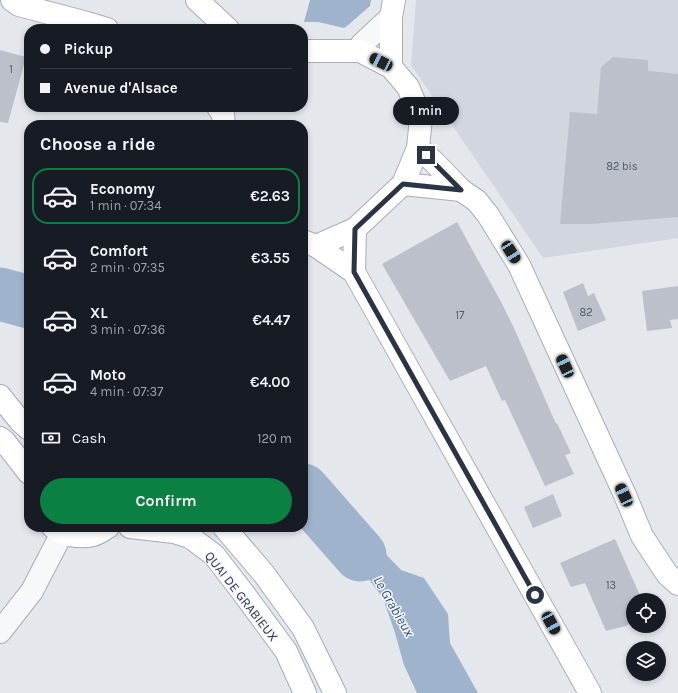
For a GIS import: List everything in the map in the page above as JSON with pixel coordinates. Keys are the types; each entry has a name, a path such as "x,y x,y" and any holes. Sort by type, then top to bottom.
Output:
{"main road":[{"path":"12,0 19,4 90,24"},
{"path":"197,0 223,24"},
{"path":"392,9 392,67"},
{"path":"308,51 360,51 392,67 408,87 421,118 418,148 403,184 355,229 310,244"},
{"path":"418,148 461,190 477,201 488,215 519,265 642,536 667,574 678,584"},
{"path":"403,184 461,190"},
{"path":"354,272 355,229"},
{"path":"310,244 354,272 590,693"},
{"path":"0,396 24,425"},
{"path":"0,438 24,467"},
{"path":"63,532 75,537 94,535 99,532"},
{"name":"QUAI DE GRABIEUX","path":"174,532 190,537 214,555 286,651 305,693"},
{"path":"228,532 264,574 303,628 335,693"}],"street":[{"path":"360,51 362,44 392,9"},
{"path":"0,632 32,591 57,532"}],"shaded area":[{"path":"416,0 678,0 678,238 543,258 411,65"}],"water":[{"path":"310,0 371,0 370,6 344,28 318,22 304,22"},
{"path":"311,499 329,509 375,543 401,570 424,578 448,614 450,643 478,693 417,693 404,665 383,598 324,520"}],"building":[{"path":"0,50 24,56 24,64 8,123 0,122"},
{"path":"613,57 648,60 648,71 678,74 678,217 591,224 560,224 570,112 597,114 601,67"},
{"path":"457,222 514,328 556,424 557,423 571,453 565,455 574,474 545,486 505,400 502,401 486,366 450,381 382,264"},
{"path":"583,283 588,296 594,293 606,320 578,331 563,292"},
{"path":"678,286 678,319 670,320 672,328 647,331 642,291"},
{"path":"553,494 562,516 533,528 524,507"},
{"path":"615,539 639,593 626,593 626,626 606,631 585,583 571,587 560,563"}],"waterway":[{"name":"Le Grabieux","path":"0,294 24,301"},
{"name":"Le Grabieux","path":"308,496 360,555"}],"route":[{"path":"426,155 461,190 403,184 355,229 354,272 535,595"}]}
